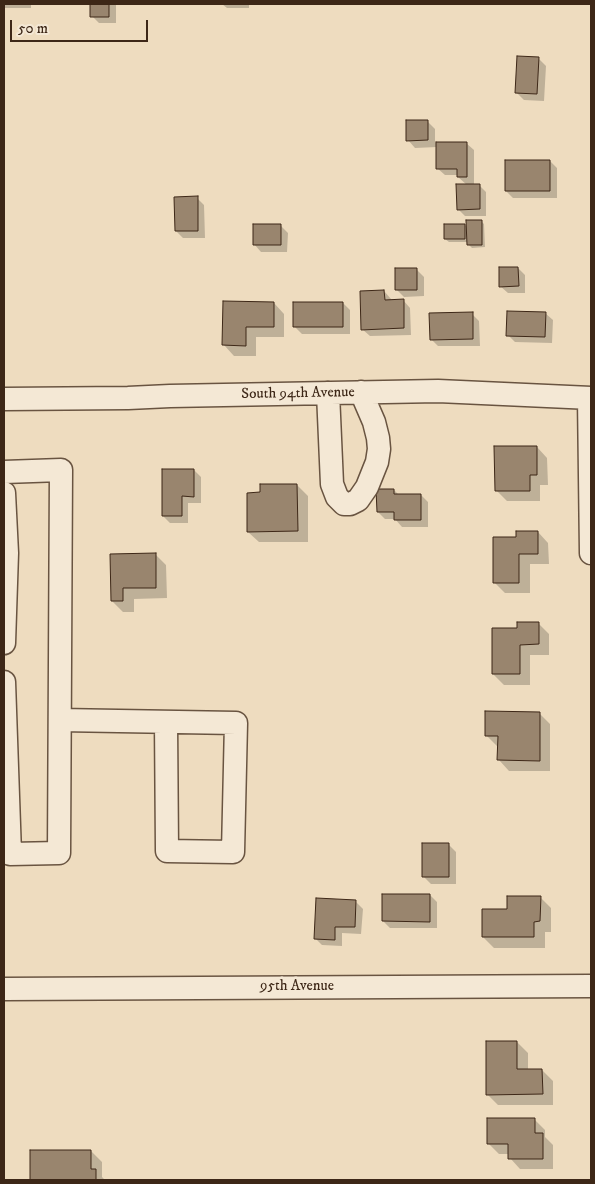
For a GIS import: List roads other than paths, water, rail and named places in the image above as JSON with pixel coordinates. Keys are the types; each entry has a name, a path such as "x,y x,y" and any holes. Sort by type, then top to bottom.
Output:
{"street":[{"name":"South 94th Avenue","path":"4,399 438,391 590,398"},
{"path":"328,393 332,484 337,497 344,504 350,504 358,500 367,488 377,462 379,449 374,422 361,392"},
{"path":"590,398 591,553"},
{"path":"4,472 61,470 59,853 10,854 4,682"},
{"path":"4,493 4,642"},
{"path":"60,720 166,722 236,724 233,852 166,851 166,722"},
{"name":"95th Avenue","path":"4,988 591,986"}]}
